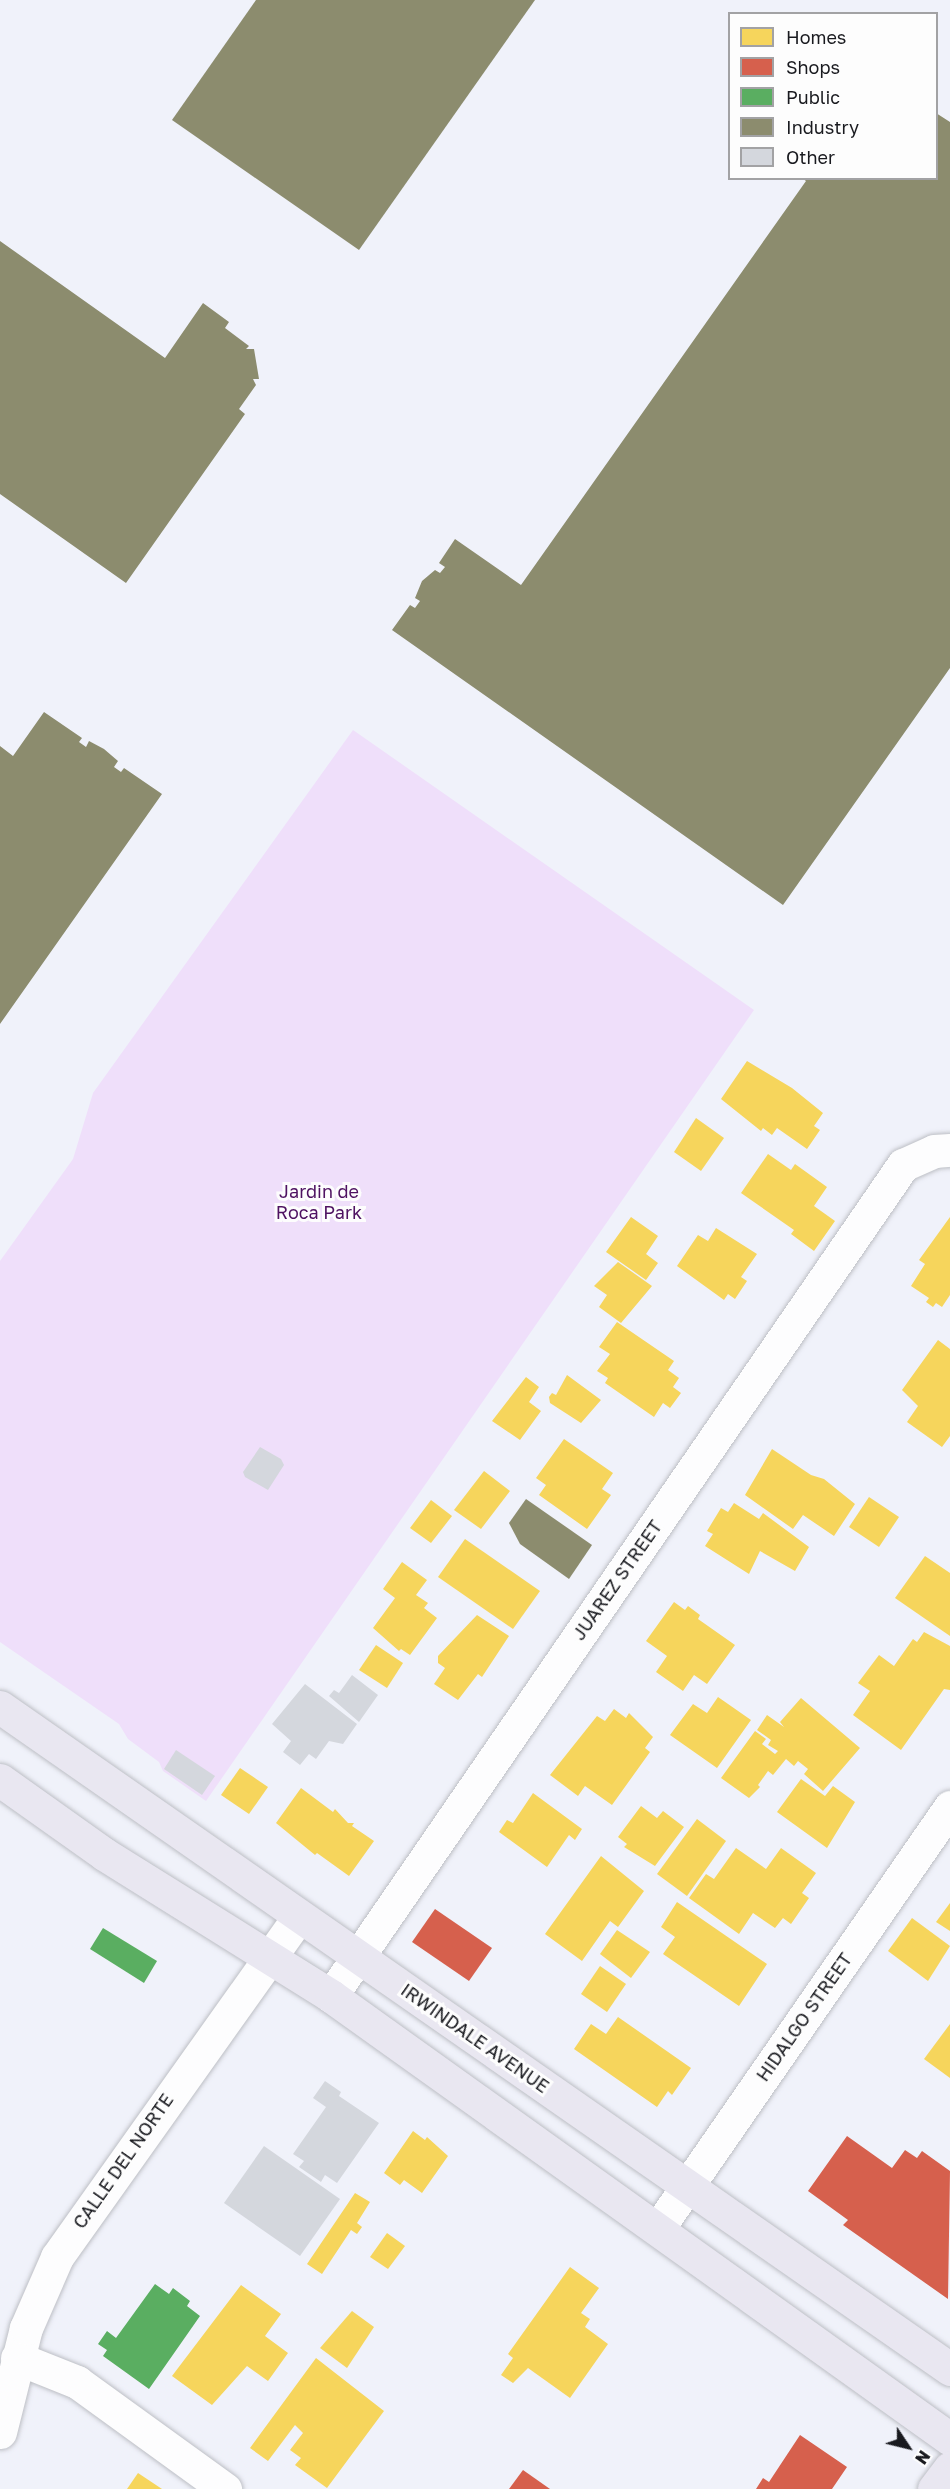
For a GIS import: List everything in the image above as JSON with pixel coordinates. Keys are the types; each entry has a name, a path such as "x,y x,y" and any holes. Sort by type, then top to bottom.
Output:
{"main road":[{"name":"IRWINDALE AVENUE","path":"0,1707 299,1917 688,2184 950,2369"},
{"path":"0,1780 104,1854 271,1955 331,1996 658,2227 950,2439"},
{"path":"934,2489 950,2468"}],"street":[{"name":"JUAREZ STREET","path":"331,1996 903,1165 934,1151 950,1150"},
{"name":"HIDALGO STREET","path":"658,2227 950,1807"},
{"name":"CALLE DEL NORTE","path":"0,2432 17,2358 62,2249 299,1917"},
{"path":"17,2358 77,2382 225,2489"}],"green space":[{"name":"Jardin de Roca Park","path":"353,730 754,1010 206,1801 163,1771 159,1762 128,1739 119,1724 0,1642 0,1261 73,1159 93,1093"}],"building: Homes":[{"path":"747,1061 792,1088 823,1113 814,1126 820,1130 807,1149 777,1128 772,1135 763,1128 761,1131 721,1099"},
{"path":"696,1118 724,1138 701,1171 674,1152"},
{"path":"768,1154 791,1170 795,1164 827,1187 814,1206 835,1221 814,1251 791,1234 794,1230 741,1193"},
{"path":"631,1217 658,1236 646,1254 658,1263 646,1280 606,1252"},
{"path":"950,1217 950,1295 942,1307 936,1303 933,1307 926,1302 929,1298 911,1286 925,1264 919,1260"},
{"path":"716,1228 757,1254 741,1277 747,1281 735,1299 728,1294 724,1300 677,1266 698,1235 708,1241"},
{"path":"618,1262 652,1286 621,1323 599,1307 607,1295 594,1286"},
{"path":"617,1322 674,1361 668,1370 679,1378 673,1387 681,1393 670,1408 663,1403 654,1417 605,1383 608,1378 597,1371 610,1354 599,1347"},
{"path":"938,1340 950,1349 950,1436 942,1447 907,1422 918,1406 902,1390"},
{"path":"567,1375 601,1400 581,1423 550,1403 549,1397 552,1393 556,1395"},
{"path":"526,1377 539,1387 529,1402 541,1411 520,1440 492,1421"},
{"path":"564,1439 613,1473 602,1489 611,1495 587,1529 539,1495 546,1485 536,1478"},
{"path":"772,1449 811,1475 824,1479 855,1504 834,1536 803,1515 793,1529 745,1495"},
{"path":"484,1471 510,1491 481,1529 454,1510"},
{"path":"869,1497 899,1517 879,1547 849,1527"},
{"path":"431,1500 452,1516 431,1543 410,1528"},
{"path":"734,1503 759,1519 763,1513 809,1547 795,1571 760,1551 749,1574 705,1546 713,1534 707,1531 721,1508 728,1512"},
{"path":"465,1539 540,1591 513,1629 438,1577"},
{"path":"925,1556 950,1573 950,1636 895,1598"},
{"path":"402,1562 427,1580 416,1595 428,1603 424,1608 437,1618 410,1655 401,1649 399,1651 373,1628 395,1598 383,1589"},
{"path":"674,1602 685,1610 688,1606 700,1615 698,1619 735,1645 707,1684 694,1675 683,1691 656,1672 667,1656 646,1641"},
{"path":"477,1615 509,1636 482,1677 478,1674 458,1700 434,1684 445,1668 438,1663 438,1656"},
{"path":"924,1632 950,1646 950,1690 944,1689 901,1750 853,1715 870,1691 858,1683 879,1655 894,1666 913,1639 917,1642"},
{"path":"376,1645 403,1663 387,1688 359,1670"},
{"path":"718,1697 751,1720 717,1768 670,1735 693,1704 707,1713"},
{"path":"801,1698 860,1748 823,1791 804,1774 808,1769 798,1761 794,1766 786,1759 773,1775 768,1771 758,1785 760,1787 749,1798 721,1778 755,1731 766,1739 762,1744 775,1754 778,1751 768,1745 771,1740 757,1730 767,1715 784,1727 780,1722"},
{"path":"614,1709 626,1718 629,1713 653,1737 645,1748 650,1752 612,1805 585,1786 578,1796 550,1775 597,1716 605,1721"},
{"path":"240,1768 268,1787 249,1814 221,1795"},
{"path":"801,1779 825,1796 833,1786 855,1802 827,1848 777,1812"},
{"path":"301,1788 333,1812 335,1809 348,1823 354,1823 352,1826 374,1841 349,1876 317,1853 315,1855 276,1823"},
{"path":"533,1793 582,1829 575,1840 569,1835 547,1867 499,1832 507,1820 513,1823"},
{"path":"641,1806 657,1818 663,1811 684,1827 655,1866 624,1847 627,1844 618,1837"},
{"path":"697,1819 726,1841 687,1896 657,1874"},
{"path":"736,1848 766,1869 781,1848 816,1873 802,1893 809,1898 791,1924 783,1918 775,1928 753,1913 739,1934 689,1898 706,1874 714,1879"},
{"path":"601,1856 644,1891 618,1927 610,1921 582,1961 545,1934"},
{"path":"677,1902 767,1964 739,2006 663,1954 675,1937 661,1927"},
{"path":"950,1903 950,1931 936,1922"},
{"path":"912,1918 950,1946 928,1981 888,1951"},
{"path":"617,1930 650,1952 631,1978 600,1954"},
{"path":"600,1966 626,1984 607,2012 581,1994"},
{"path":"618,2017 691,2068 672,2095 668,2091 657,2107 574,2049 591,2024 606,2034"},
{"path":"950,2024 950,2078 924,2059"},
{"path":"413,2131 425,2140 427,2137 448,2156 422,2193 404,2180 400,2185 384,2173"},
{"path":"355,2193 370,2202 357,2223 362,2227 357,2234 351,2230 322,2274 307,2264"},
{"path":"387,2233 405,2246 388,2269 370,2257"},
{"path":"570,2267 599,2288 581,2313 590,2319 585,2327 608,2344 570,2398 528,2368 513,2383 501,2375 513,2358 508,2354"},
{"path":"241,2285 281,2314 265,2336 288,2353 268,2381 247,2366 212,2405 172,2376"},
{"path":"352,2311 374,2327 347,2368 320,2348"},
{"path":"316,2358 384,2411 327,2488 295,2465 301,2458 290,2450 303,2433 295,2425 268,2461 250,2448"},
{"path":"138,2473 162,2489 127,2489"}],"building: Shops":[{"path":"435,1909 492,1948 469,1981 412,1942"},
{"path":"847,2136 892,2168 905,2150 917,2158 922,2151 950,2171 948,2299 843,2225 848,2220 808,2191"},
{"path":"800,2435 847,2467 832,2489 756,2489 763,2478 769,2482"},
{"path":"523,2470 550,2489 509,2489"}],"building: Public":[{"path":"103,1928 157,1961 144,1983 90,1949"},
{"path":"155,2284 169,2294 173,2288 190,2301 187,2306 200,2316 149,2389 103,2356 107,2350 98,2344 107,2331 116,2338"}],"building: Industry":[{"path":"256,0 535,0 359,250 172,120"},
{"path":"938,114 950,122 950,668 783,905 392,630 410,605 415,608 420,601 415,598 422,581 435,570 440,573 445,567 439,563 455,539 521,585 806,181 938,180"},
{"path":"0,241 165,358 203,303 229,322 225,328 249,346 246,349 254,349 259,379 253,379 256,385 239,409 245,414 126,583 0,494"},
{"path":"44,712 82,738 79,742 86,747 89,741 104,749 118,761 114,767 121,772 124,768 162,794 0,1024 0,746 13,756"},
{"path":"526,1499 592,1545 569,1579 520,1544 509,1523"}],"building: Other":[{"path":"260,1447 281,1459 284,1465 268,1490 245,1477 243,1472"},
{"path":"352,1675 378,1695 359,1722 329,1696 334,1690 339,1693"},
{"path":"305,1684 357,1724 343,1744 329,1741 316,1759 309,1754 300,1765 283,1752 291,1741 272,1724"},
{"path":"176,1750 215,1776 202,1795 164,1769"},
{"path":"325,2081 341,2092 339,2096 379,2123 337,2183 325,2175 321,2182 299,2167 304,2161 293,2154 326,2107 313,2098"},
{"path":"264,2146 340,2199 300,2256 224,2203"}]}
